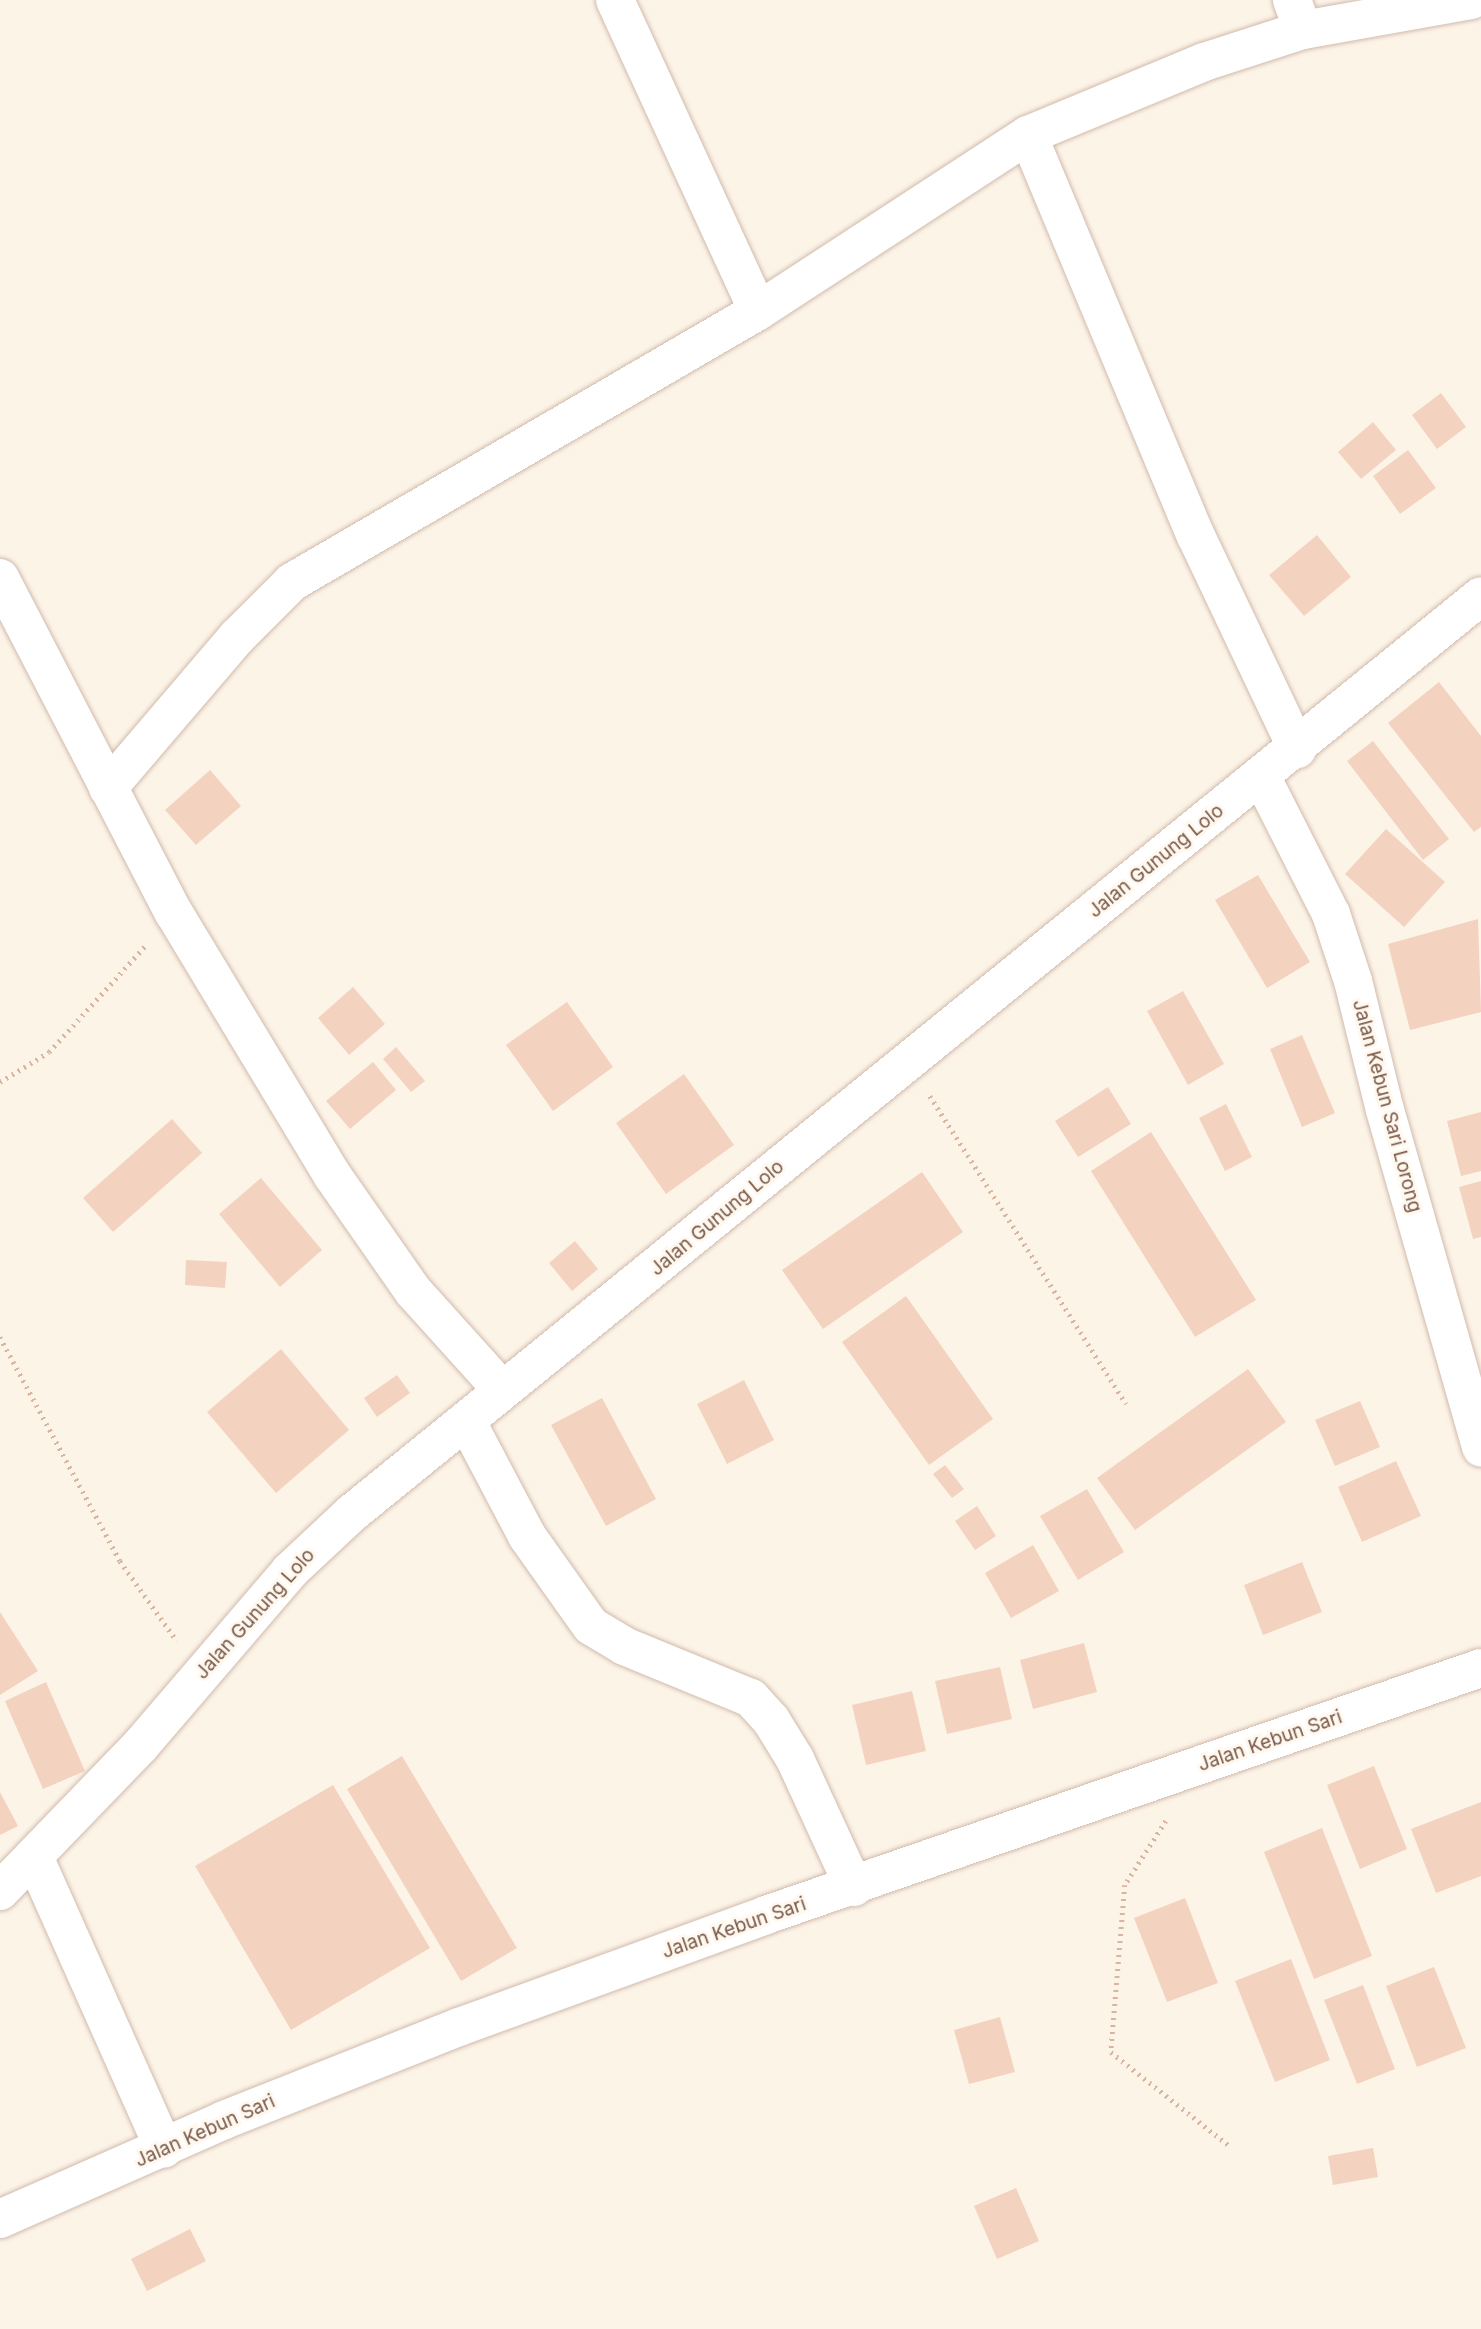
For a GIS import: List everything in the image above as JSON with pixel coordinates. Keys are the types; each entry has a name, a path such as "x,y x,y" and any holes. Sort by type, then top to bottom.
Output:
{"street":[{"path":"615,0 738,274 758,311"},
{"path":"108,788 237,637 292,582 758,311 1028,135 1166,76 1297,15 1471,0"},
{"path":"1028,135 1196,536 1297,749"},
{"path":"0,578 173,913 360,1218 413,1291 502,1390"},
{"name":"Jalan Gunung Lolo","path":"0,1891 35,1858 203,1673 290,1571 352,1513 467,1422 502,1390 674,1255 906,1060 1297,749 1481,596"},
{"name":"Jalan Kebun Sari Lorong","path":"1261,776 1331,914 1353,981 1385,1110 1481,1448"},
{"path":"467,1422 527,1536 591,1626 624,1646 751,1698 772,1720 795,1759 854,1887"},
{"name":"Jalan Kebun Sari","path":"0,2219 164,2149 224,2120 459,2027 1481,1668"},
{"path":"35,1858 164,2149"}],"path":[{"path":"0,1082 49,1052 173,913"},
{"path":"906,1060 1126,1404"},
{"path":"0,1336 120,1561 154,1614 203,1673"},
{"path":"1202,1764 1125,1885 1111,2052 1231,2147"}],"building":[{"path":"1441,393 1466,427 1437,449 1412,415"},
{"path":"1373,422 1396,450 1361,479 1338,452"},
{"path":"1408,450 1436,488 1400,514 1373,476"},
{"path":"1317,535 1351,577 1304,616 1269,575"},
{"path":"1439,682 1481,736 1481,827 1474,832 1388,723"},
{"path":"1373,741 1449,839 1423,860 1347,761"},
{"path":"210,770 241,806 196,845 165,810"},
{"path":"1386,829 1445,882 1404,927 1345,874"},
{"path":"1258,875 1310,962 1267,988 1215,900"},
{"path":"1478,919 1481,1012 1410,1030 1388,944"},
{"path":"353,987 385,1024 349,1055 318,1018"},
{"path":"1183,991 1224,1064 1188,1085 1147,1011"},
{"path":"567,1002 613,1067 553,1111 506,1045"},
{"path":"1302,1035 1335,1113 1302,1127 1270,1049"},
{"path":"396,1047 425,1081 411,1092 383,1059"},
{"path":"373,1062 396,1090 350,1129 326,1101"},
{"path":"684,1074 734,1145 666,1194 616,1123"},
{"path":"1108,1087 1131,1124 1078,1157 1055,1121"},
{"path":"1226,1104 1252,1157 1225,1171 1199,1118"},
{"path":"1481,1112 1481,1171 1461,1176 1447,1121"},
{"path":"172,1119 202,1153 113,1232 83,1198"},
{"path":"1151,1132 1256,1300 1195,1337 1091,1171"},
{"path":"922,1172 963,1232 823,1329 782,1270"},
{"path":"261,1178 322,1250 280,1287 219,1214"},
{"path":"1481,1181 1481,1237 1473,1239 1459,1187"},
{"path":"575,1241 598,1269 572,1291 549,1263"},
{"path":"186,1260 227,1262 225,1288 185,1285"},
{"path":"906,1296 993,1419 929,1465 842,1342"},
{"path":"281,1349 349,1430 276,1493 207,1412"},
{"path":"1248,1369 1286,1422 1135,1530 1097,1478"},
{"path":"397,1375 410,1393 377,1417 364,1398"},
{"path":"744,1380 774,1440 727,1464 697,1404"},
{"path":"602,1398 656,1499 606,1526 551,1425"},
{"path":"1360,1401 1380,1447 1335,1466 1315,1420"},
{"path":"1396,1461 1421,1516 1362,1542 1338,1487"},
{"path":"945,1465 964,1489 952,1498 933,1474"},
{"path":"1087,1489 1124,1552 1078,1580 1040,1516"},
{"path":"977,1506 996,1536 975,1550 955,1521"},
{"path":"1033,1545 1059,1591 1011,1618 985,1573"},
{"path":"1302,1562 1322,1612 1263,1635 1244,1585"},
{"path":"0,1612 38,1671 0,1695"},
{"path":"1084,1643 1097,1692 1033,1709 1020,1660"},
{"path":"1000,1667 1012,1719 947,1734 935,1681"},
{"path":"46,1682 85,1771 43,1789 5,1701"},
{"path":"912,1691 926,1751 866,1765 852,1705"},
{"path":"402,1756 517,1948 461,1981 347,1789"},
{"path":"1374,1766 1407,1849 1360,1869 1327,1785"},
{"path":"333,1785 430,1948 291,2030 195,1866"},
{"path":"0,1792 18,1826 0,1835"},
{"path":"1481,1802 1481,1876 1436,1893 1411,1829"},
{"path":"1322,1828 1372,1956 1314,1979 1264,1852"},
{"path":"1185,1898 1218,1983 1167,2002 1134,1918"},
{"path":"1291,1959 1330,2060 1275,2082 1235,1981"},
{"path":"1434,1967 1466,2048 1417,2067 1386,1986"},
{"path":"1363,1985 1395,2069 1357,2084 1324,2000"},
{"path":"1000,2017 1015,2072 969,2084 954,2030"},
{"path":"1373,2148 1378,2177 1333,2185 1328,2156"},
{"path":"1016,2188 1039,2241 997,2259 974,2206"},
{"path":"190,2229 206,2261 147,2291 131,2259"}]}
